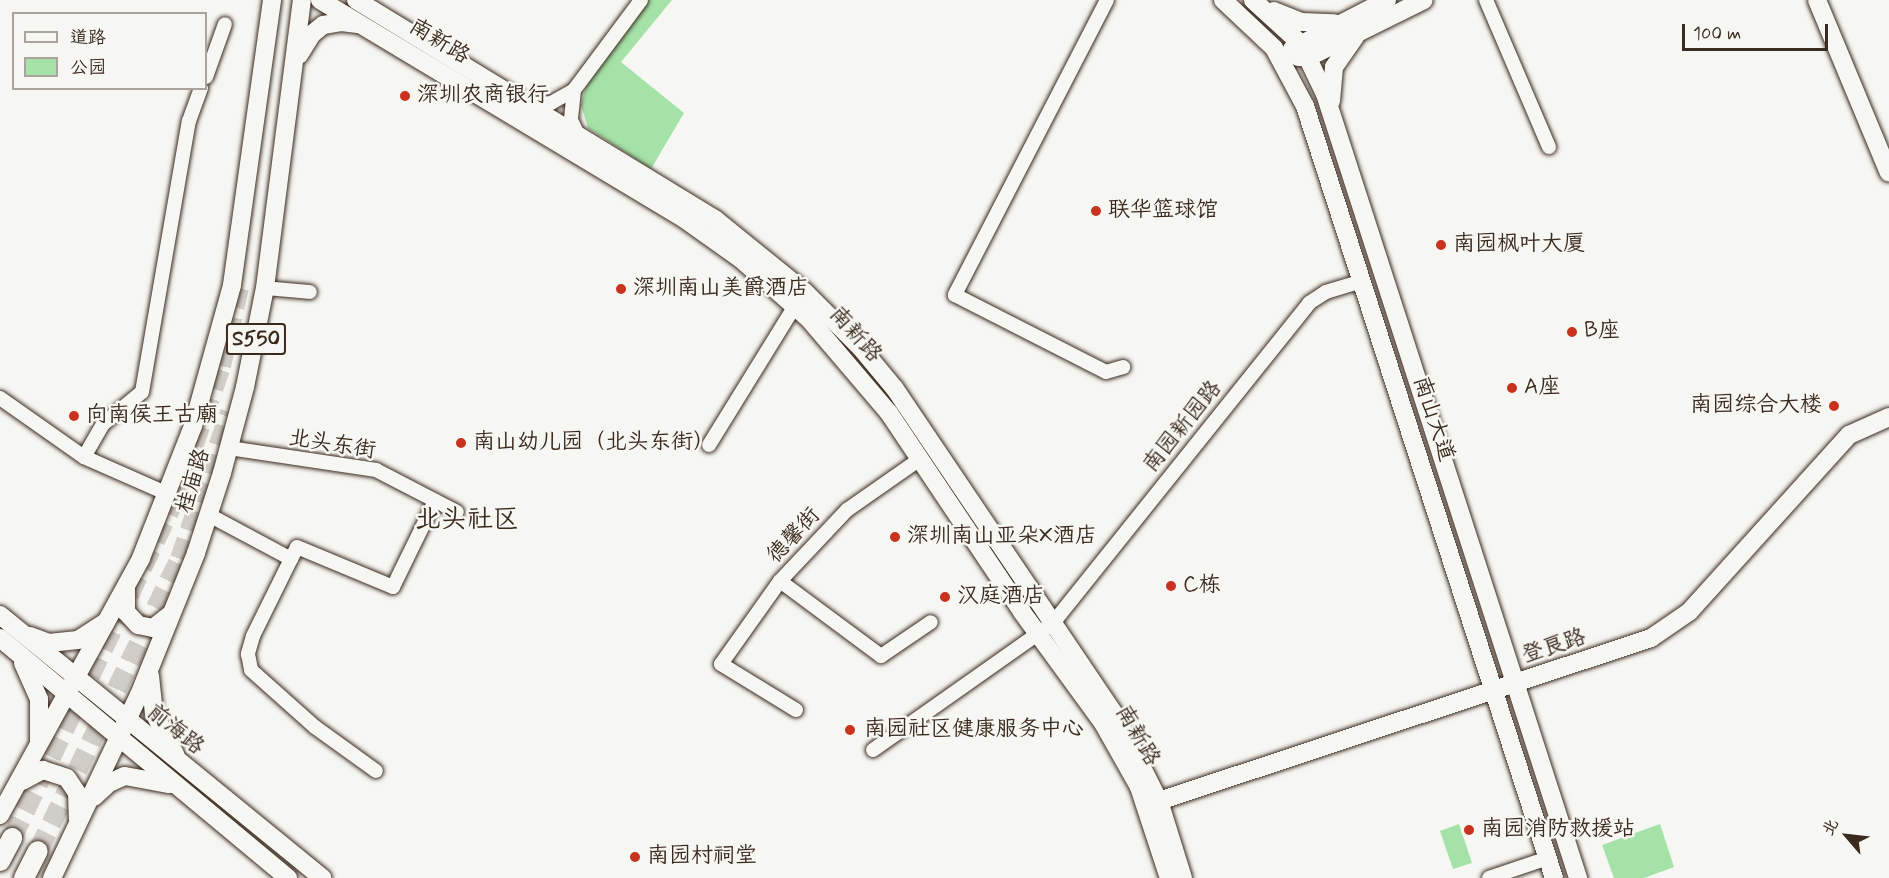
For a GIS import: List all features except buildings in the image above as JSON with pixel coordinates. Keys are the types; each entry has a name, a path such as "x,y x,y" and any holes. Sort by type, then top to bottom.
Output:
{"highway":[{"path":"0,861 12,838"},
{"path":"24,878 38,851"}],"main road":[{"path":"262,0 268,32"},
{"name":"桂庙路","path":"0,815 77,680 127,585 168,494 201,402 227,311 272,0"},
{"name":"桂庙路","path":"52,878 152,665 209,515 229,448 265,288 302,0"},
{"name":"南新路","path":"320,0 368,13 578,135 737,235 839,325 895,389 1046,629 1122,755 1153,819 1169,878"},
{"name":"南新路","path":"356,0 368,13 726,247 795,306 864,380 1046,629 1117,718 1159,801 1183,878"},
{"name":"南山大道","path":"1223,0 1281,57 1305,106 1497,691 1554,878"},
{"path":"1254,0 1301,22 1345,21"},
{"name":"南山大道","path":"1254,0 1305,50 1332,115 1578,878"},
{"path":"1305,50 1345,21 1387,0"},
{"path":"1281,57 1362,32 1424,0"},
{"path":"1817,0 1889,173"},
{"path":"294,71 307,40 323,25 368,13"},
{"path":"1332,115 1334,67 1343,50 1362,32"},
{"name":"登良路","path":"1159,801 1634,646 1671,626 1689,612 1849,435 1889,417"},
{"path":"127,585 126,612 138,625 153,628 174,608"},
{"path":"19,632 49,643 71,641 90,635 113,613"},
{"name":"前海路","path":"0,615 127,722 322,878"},
{"path":"7,644 34,683 40,706 41,730 32,760"},
{"name":"前海路","path":"7,644 288,878"},
{"path":"152,665 150,692 154,713 188,771"},
{"path":"16,788 35,771 60,773 76,793 81,817"},
{"path":"81,817 101,790 118,778 141,776 176,786"}],"street":[{"path":"525,103 551,103 574,90 641,0"},
{"path":"1107,0 955,295 1106,372 1124,367"},
{"path":"1486,0 1549,147"},
{"path":"207,74 225,24"},
{"path":"84,457 103,424 142,392 189,121 200,90"},
{"path":"574,90 571,120 578,135"},
{"name":"南园新园路","path":"873,750 1046,629 1309,303 1326,292 1362,281"},
{"path":"265,288 310,292"},
{"path":"709,445 795,306"},
{"path":"0,398 84,457 168,494"},
{"name":"北头东街","path":"229,448 376,470 457,512"},
{"name":"德馨街","path":"796,710 721,664 780,581 847,510 920,459"},
{"path":"376,771 315,727 251,670 248,654 253,636 297,547 393,587 435,501"},
{"path":"209,515 291,559"},
{"path":"780,581 881,656 931,622"},
{"path":"1489,878 1548,858"}],"green space":[{"path":"647,0 672,0 621,62 684,113 651,169 588,128 581,105 586,87"},
{"path":"1459,824 1472,863 1453,869 1440,831"},
{"path":"1660,824 1674,867 1644,878 1614,878 1602,845"}],"tunnel":[{"path":"12,838 174,502 221,366 241,279"},
{"path":"38,851 180,559 230,412"}],"place":[{"name":"深圳农商银行","path":"405,96"},
{"name":"联华篮球馆","path":"1096,211"},
{"name":"南园枫叶大厦","path":"1441,245"},
{"name":"深圳南山美爵酒店","path":"621,289"},
{"name":"B座","path":"1572,332"},
{"name":"A座","path":"1512,388"},
{"name":"南园综合大楼","path":"1834,406"},
{"name":"向南侯王古廟","path":"74,416"},
{"name":"南山幼儿园（北头东街）","path":"461,443"},
{"name":"深圳南山亚朵X酒店","path":"895,537"},
{"name":"C栋","path":"1171,586"},
{"name":"汉庭酒店","path":"945,597"},
{"name":"南园社区健康服务中心","path":"850,730"},
{"name":"南园消防救援站","path":"1469,830"},
{"name":"南园村祠堂","path":"635,857"}],"district":[{"name":"北头社区","path":"467,521"}]}
